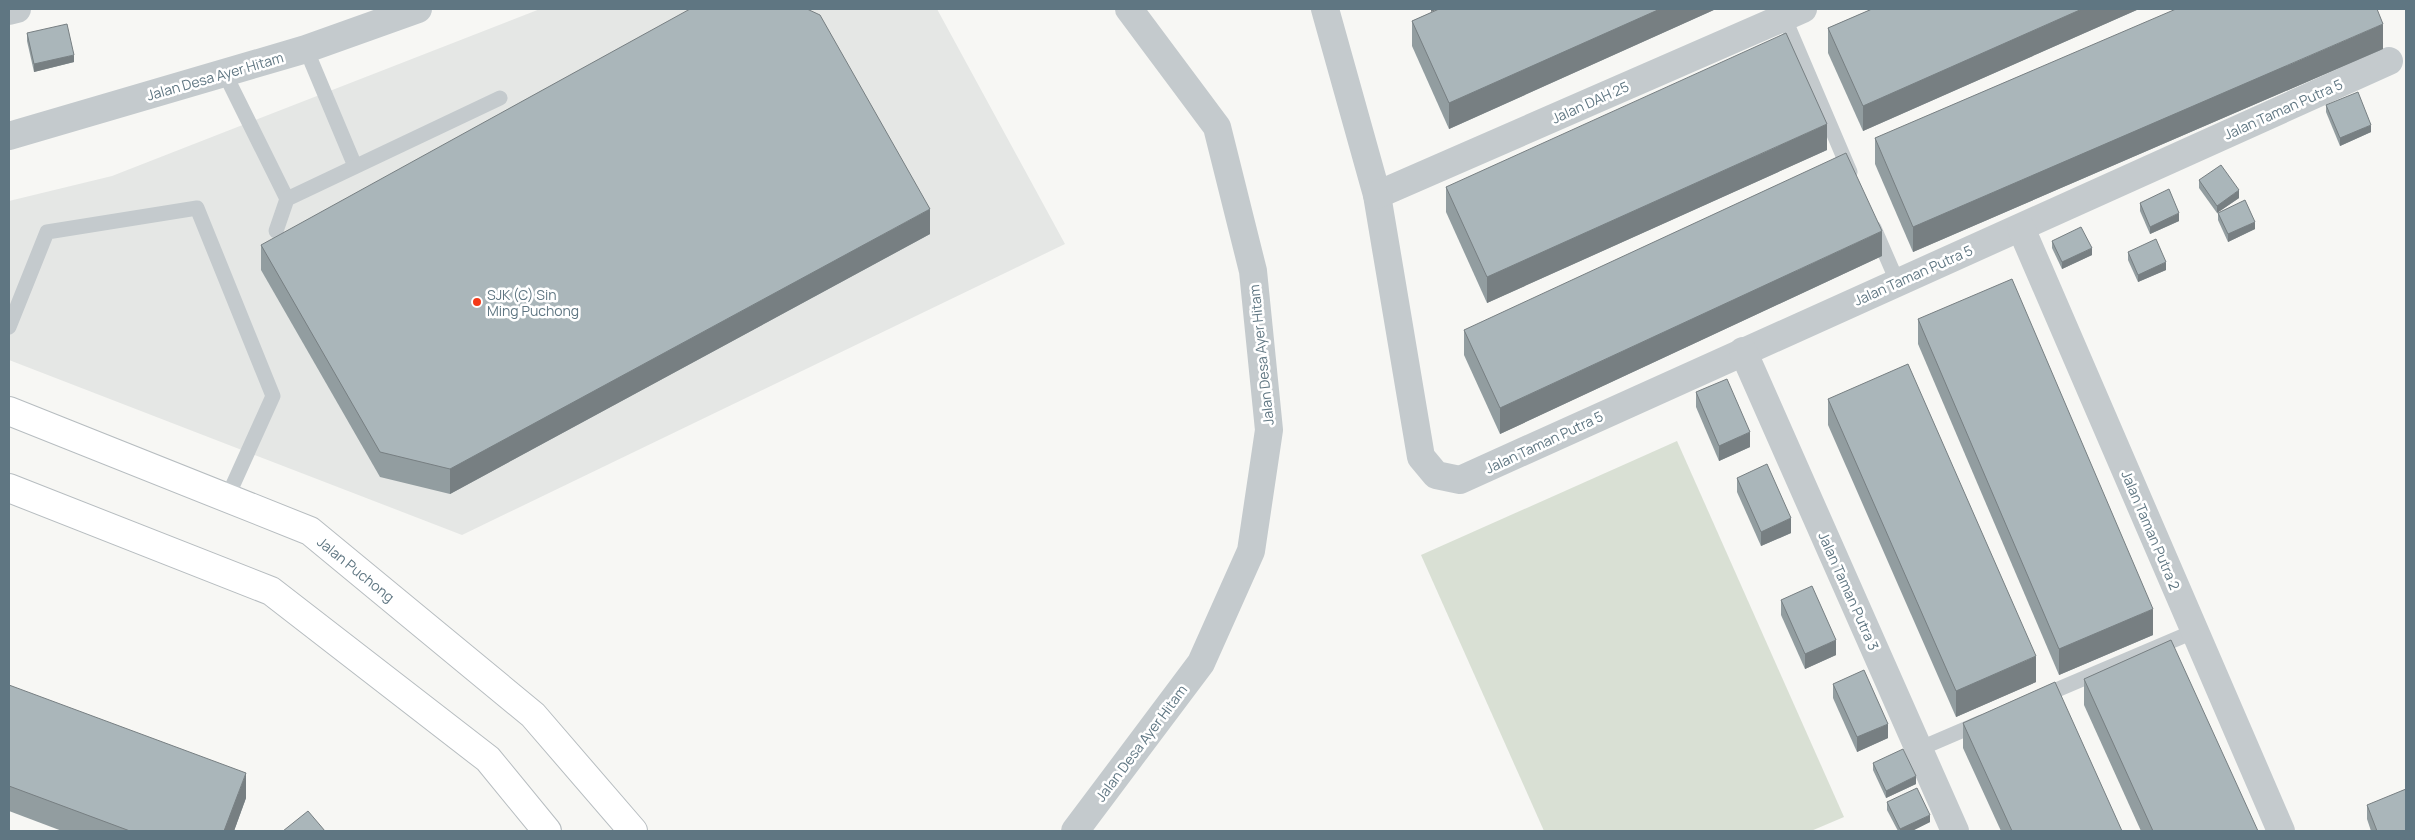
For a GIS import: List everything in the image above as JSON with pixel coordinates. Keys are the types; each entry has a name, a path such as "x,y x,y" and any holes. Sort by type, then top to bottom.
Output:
{"main road":[{"name":"Jalan Puchong","path":"9,412 310,532 533,715 634,831"},
{"path":"9,488 271,591 488,759 547,831"}],"street":[{"path":"9,11 17,9"},
{"name":"Jalan Desa Ayer Hitam","path":"9,136 306,49 418,9"},
{"name":"Jalan Desa Ayer Hitam","path":"1075,831 1201,663 1252,551 1269,430 1253,272 1217,127 1129,9"},
{"path":"1325,9 1377,195"},
{"name":"Jalan DAH 25","path":"1377,195 1793,13"},
{"name":"Jalan Taman Putra 5","path":"1377,195 1421,457 1436,475 1460,480 2389,61"},
{"name":"Jalan Taman Putra 2","path":"2021,228 2281,831"},
{"name":"Jalan Taman Putra 3","path":"1744,351 1956,831"}],"lane":[{"path":"1793,13 1854,181"},
{"path":"306,49 354,166"},
{"path":"225,74 287,199"},
{"path":"276,230 287,199 500,98"},
{"path":"9,326 46,232 197,208 273,396 227,498"},
{"path":"1870,218 1898,282"},
{"path":"2026,703 2195,631"},
{"path":"1919,749 1999,715"}],"shaded area":[{"name":"SJK (C) Sin Ming Puchong","path":"540,9 937,9 1065,244 462,535 9,360 9,201 112,176"},
{"path":"1677,441 1844,817 1811,831 1544,831 1421,555"}],"building":[{"path":"690,9 807,9 820,15 930,209 450,469 380,452 261,245"},
{"path":"1439,9 1660,9 1449,103 1412,21"},
{"path":"1872,9 2082,9 1863,106 1828,28"},
{"path":"2176,9 2377,9 2383,24 1913,227 1875,138"},
{"path":"67,24 74,55 34,64 27,33"},
{"path":"1786,33 1827,124 1487,277 1446,187"},
{"path":"2358,92 2371,125 2340,138 2326,105"},
{"path":"1846,153 1882,231 1500,408 1464,330"},
{"path":"2221,165 2239,190 2217,206 2199,180"},
{"path":"2169,189 2179,213 2150,227 2140,203"},
{"path":"2245,200 2255,222 2228,234 2218,213"},
{"path":"2081,227 2092,248 2062,262 2052,241"},
{"path":"2156,239 2166,262 2138,275 2128,252"},
{"path":"2012,279 2153,609 2059,649 1918,319"},
{"path":"1908,364 2036,656 1956,691 1828,399"},
{"path":"1727,379 1750,432 1719,446 1696,392"},
{"path":"1767,464 1791,518 1761,532 1737,478"},
{"path":"1812,586 1836,640 1805,654 1781,600"},
{"path":"2171,640 2258,831 2153,831 2084,679"},
{"path":"1864,670 1888,724 1857,737 1833,684"},
{"path":"2055,682 2122,831 2012,831 1963,723"},
{"path":"9,685 246,773 224,831 130,831 9,786"},
{"path":"1903,749 1916,776 1886,791 1873,763"},
{"path":"1917,788 1930,815 1900,829 1887,802"},
{"path":"2406,789 2406,831 2377,831 2367,805"},
{"path":"308,811 325,831 283,831"}],"place":[{"name":"SJK (C) Sin Ming Puchong","path":"477,302"}]}
